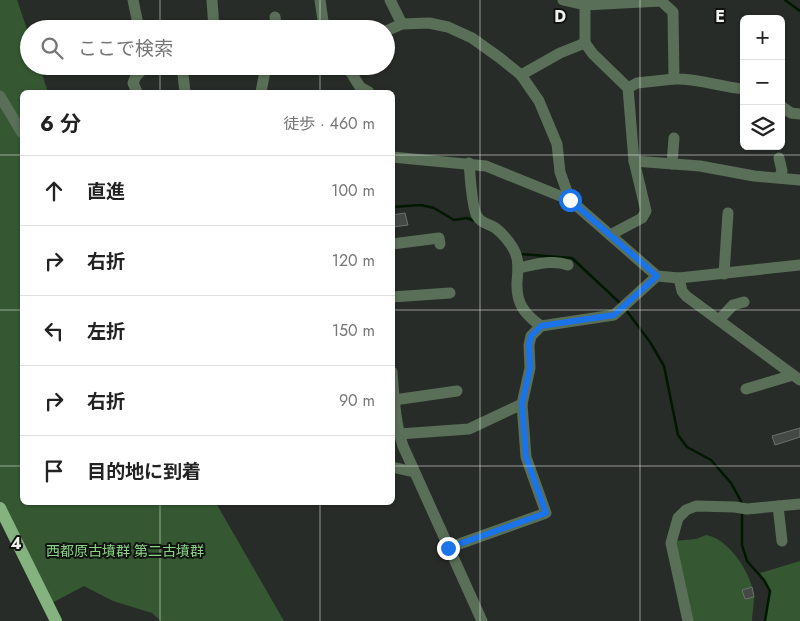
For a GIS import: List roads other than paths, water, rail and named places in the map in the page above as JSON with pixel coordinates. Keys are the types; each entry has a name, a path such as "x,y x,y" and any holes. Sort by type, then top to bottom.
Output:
{"main road":[{"path":"0,508 56,621"}],"street":[{"path":"133,0 137,20"},
{"path":"212,0 213,20"},
{"path":"320,0 323,20"},
{"path":"390,0 402,24"},
{"path":"563,0 586,5 661,1 673,12 674,79"},
{"path":"586,5 585,43 593,54 628,88 634,161 646,210 642,218 610,235"},
{"path":"395,27 402,24 429,23 448,27 472,38 521,75 539,101 558,144 560,172 570,200"},
{"path":"521,75 560,53 585,43"},
{"path":"136,90 133,83 137,75"},
{"path":"183,75 185,90"},
{"path":"261,90 264,75"},
{"path":"353,75 360,87 365,90"},
{"path":"628,88 637,83 686,79 740,89"},
{"path":"0,96 20,130"},
{"path":"785,109 791,113 800,114"},
{"path":"672,164 674,138"},
{"path":"395,157 486,166 570,200 657,276 679,278 800,265"},
{"path":"779,158 782,171 780,178"},
{"path":"634,161 700,166 754,176 800,180"},
{"path":"469,163 475,214 485,224 493,226 517,259 517,285 520,306 528,317 541,326"},
{"path":"724,274 728,213"},
{"path":"395,244 439,238 440,244"},
{"path":"517,259 559,262 568,265"},
{"path":"448,548 546,513 526,457 522,404 530,368 529,345 531,336 541,326 614,315 657,276"},
{"path":"679,278 682,291 686,296 796,377"},
{"path":"395,297 450,293"},
{"path":"719,320 732,305 744,302"},
{"path":"746,389 796,377"},
{"path":"395,400 457,391"},
{"path":"399,434 469,429 522,404"},
{"path":"395,407 399,434 414,472 482,621"},
{"path":"395,468 414,472"},
{"path":"688,621 671,543 673,529 678,518 686,510 696,506 742,508 800,504"},
{"path":"778,506 782,540"}],"waterway":[{"path":"785,0 800,11"},
{"path":"395,207 421,205 434,208 454,220 467,218 477,222"},
{"path":"520,254 572,258 621,304"},
{"path":"626,310 650,342 664,366 678,435 687,447 711,460 731,483 742,503"},
{"path":"742,511 742,545 747,561 764,580 770,591 765,621"}],"park label":[{"name":"西都原古墳群 第二古墳群","path":"125,551"}]}
